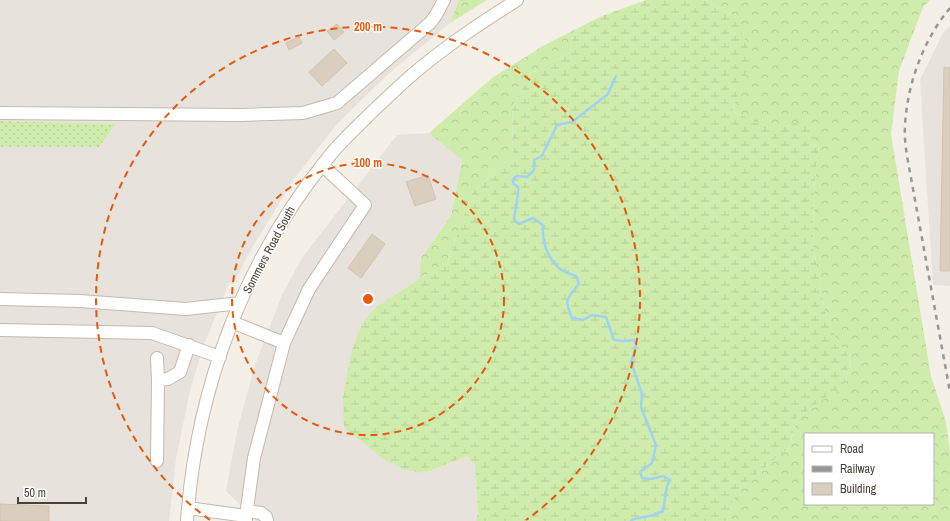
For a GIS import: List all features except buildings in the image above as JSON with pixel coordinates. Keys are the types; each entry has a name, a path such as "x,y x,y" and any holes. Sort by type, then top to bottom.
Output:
{"street":[{"path":"0,113 239,115 303,113 337,103 352,92 430,23 444,0"},
{"name":"Sommers Road South","path":"187,521 195,458 209,392 232,322 256,268 275,232 304,189 339,144 412,74 463,35 517,0"},
{"path":"246,516 254,458 284,343 309,289 365,205 322,165"},
{"path":"0,299 80,302 186,309 240,303"},
{"path":"232,322 284,343"},
{"path":"0,330 152,333 220,357"},
{"path":"158,380 168,379 180,372 189,345"},
{"path":"157,358 157,461"},
{"path":"188,508 246,516 261,513 266,517 266,521"}],"shaded area":[{"path":"0,0 459,0 450,23 387,75 337,124 294,179 252,248 233,284 229,283 203,347 190,391 176,459 169,521 0,521 0,147 99,147 116,124 0,121"},
{"path":"950,26 950,286 933,285 920,80 943,33"},
{"path":"429,133 462,160 451,216 421,258 419,279 375,308 425,473 467,456 475,465 478,512 476,521 256,521 226,491 237,431 255,365 282,295 302,258 397,135"}],"green space":[{"path":"459,0 487,0 450,23"},
{"path":"646,0 703,0 735,16 752,57 732,111 777,131 793,123 809,126 819,146 814,188 813,246 827,323 851,361 844,385 797,418 789,448 736,491 727,521 476,521 478,512 475,465 467,456 425,473 405,470 382,458 344,427 343,397 352,350 362,324 375,308 419,279 447,264 472,193 513,156 512,107 532,72 570,53 574,30 602,16"},
{"path":"703,0 930,0 923,7 899,71 891,134 931,376 946,422 950,453 950,521 727,521 736,491 789,448 797,418 844,385 851,362 827,323 813,246 814,188 819,146 793,123 777,131 732,111 751,57 735,16"},
{"path":"574,30 570,53 532,72 512,107 513,156 472,193 447,264 419,279 421,258 451,216 462,160 429,133 492,78 541,47"},
{"path":"0,121 116,124 99,147 0,147"}],"waterway":[{"path":"616,76 608,94 572,122 557,125 542,156 534,160 534,170 527,177 517,176 514,178 513,183 518,187 514,220 519,224 533,218 543,225 544,243 551,259 565,272 576,276 579,284 571,293 567,303 572,318 583,320 592,315 606,317 614,340 634,340 636,347 631,362 642,394 641,407 656,445 652,463 640,472 642,478 651,479 663,476 670,480 667,486 663,511 631,521"}],"railway":[{"path":"950,8 932,34 918,64 909,95 905,126 908,159 950,392"}]}
